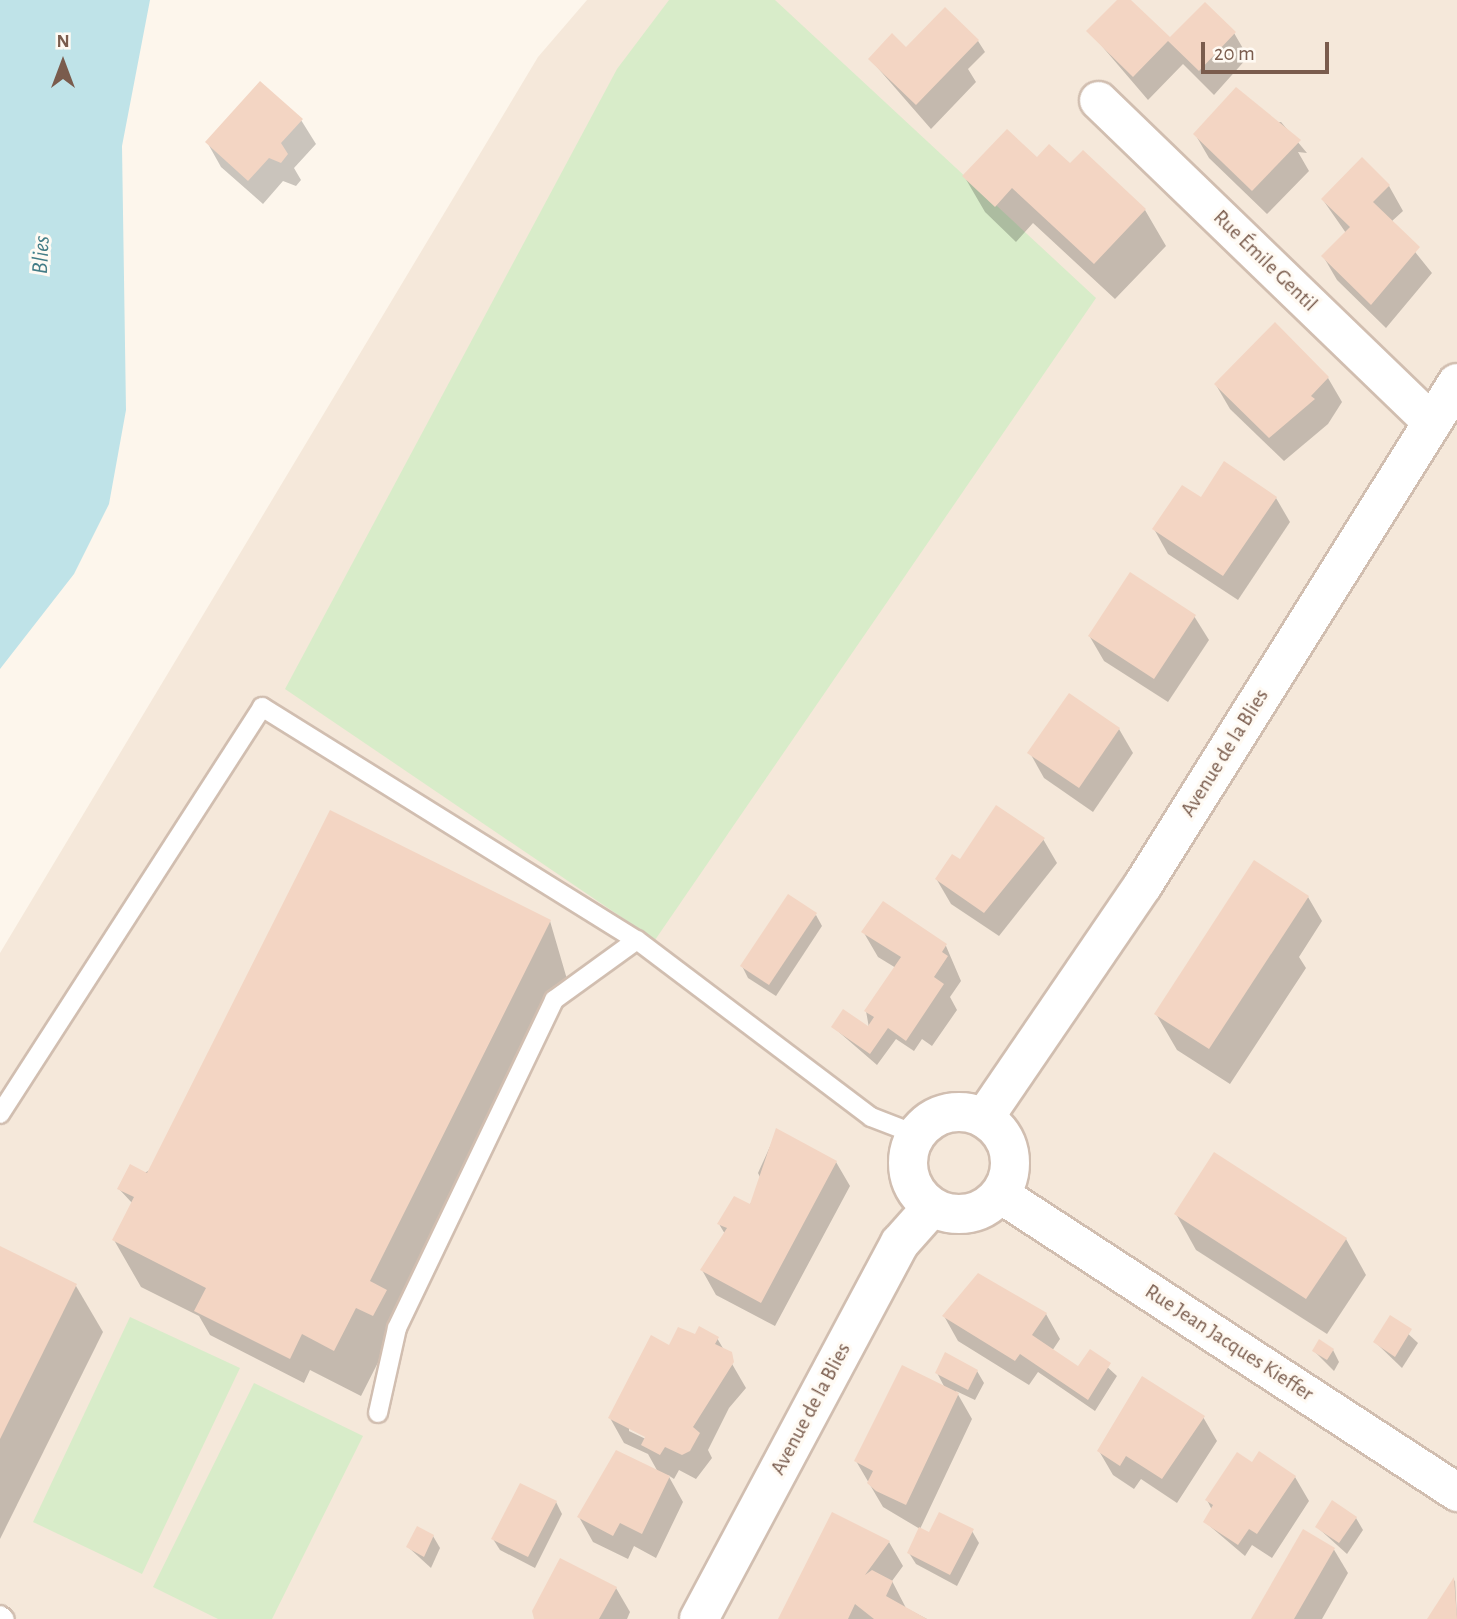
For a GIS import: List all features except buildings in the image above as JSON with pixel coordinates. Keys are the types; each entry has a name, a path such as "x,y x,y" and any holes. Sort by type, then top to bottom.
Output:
{"main road":[{"name":"Avenue de la Blies","path":"984,1118 1143,885 1457,383"},
{"path":"939,1115 984,1118 998,1130 1010,1161 1000,1194 976,1212 932,1207 919,1196 907,1166 915,1135 939,1115"},
{"name":"Avenue de la Blies","path":"699,1619 900,1242 932,1207"}],"street":[{"name":"Rue Émile Gentil","path":"1098,100 1432,422"},
{"name":"Rue Jean Jacques Kieffer","path":"1000,1194 1457,1492"}],"lane":[{"path":"0,1114 262,707 637,940 871,1117 915,1135"},
{"path":"378,1413 397,1328 554,1000 637,940"},
{"path":"0,1615 5,1619"}],"shaded area":[{"path":"587,0 1457,0 1457,1619 0,1619 0,953 538,57"}],"green space":[{"path":"669,0 775,0 1096,298 655,940 285,689 617,69"},
{"path":"130,1317 240,1368 142,1574 33,1522"},
{"path":"254,1383 363,1436 272,1619 218,1619 153,1587"}],"water":[{"name":"Blies","path":"0,0 150,0 122,146 126,410 109,504 74,574 0,669"}]}
